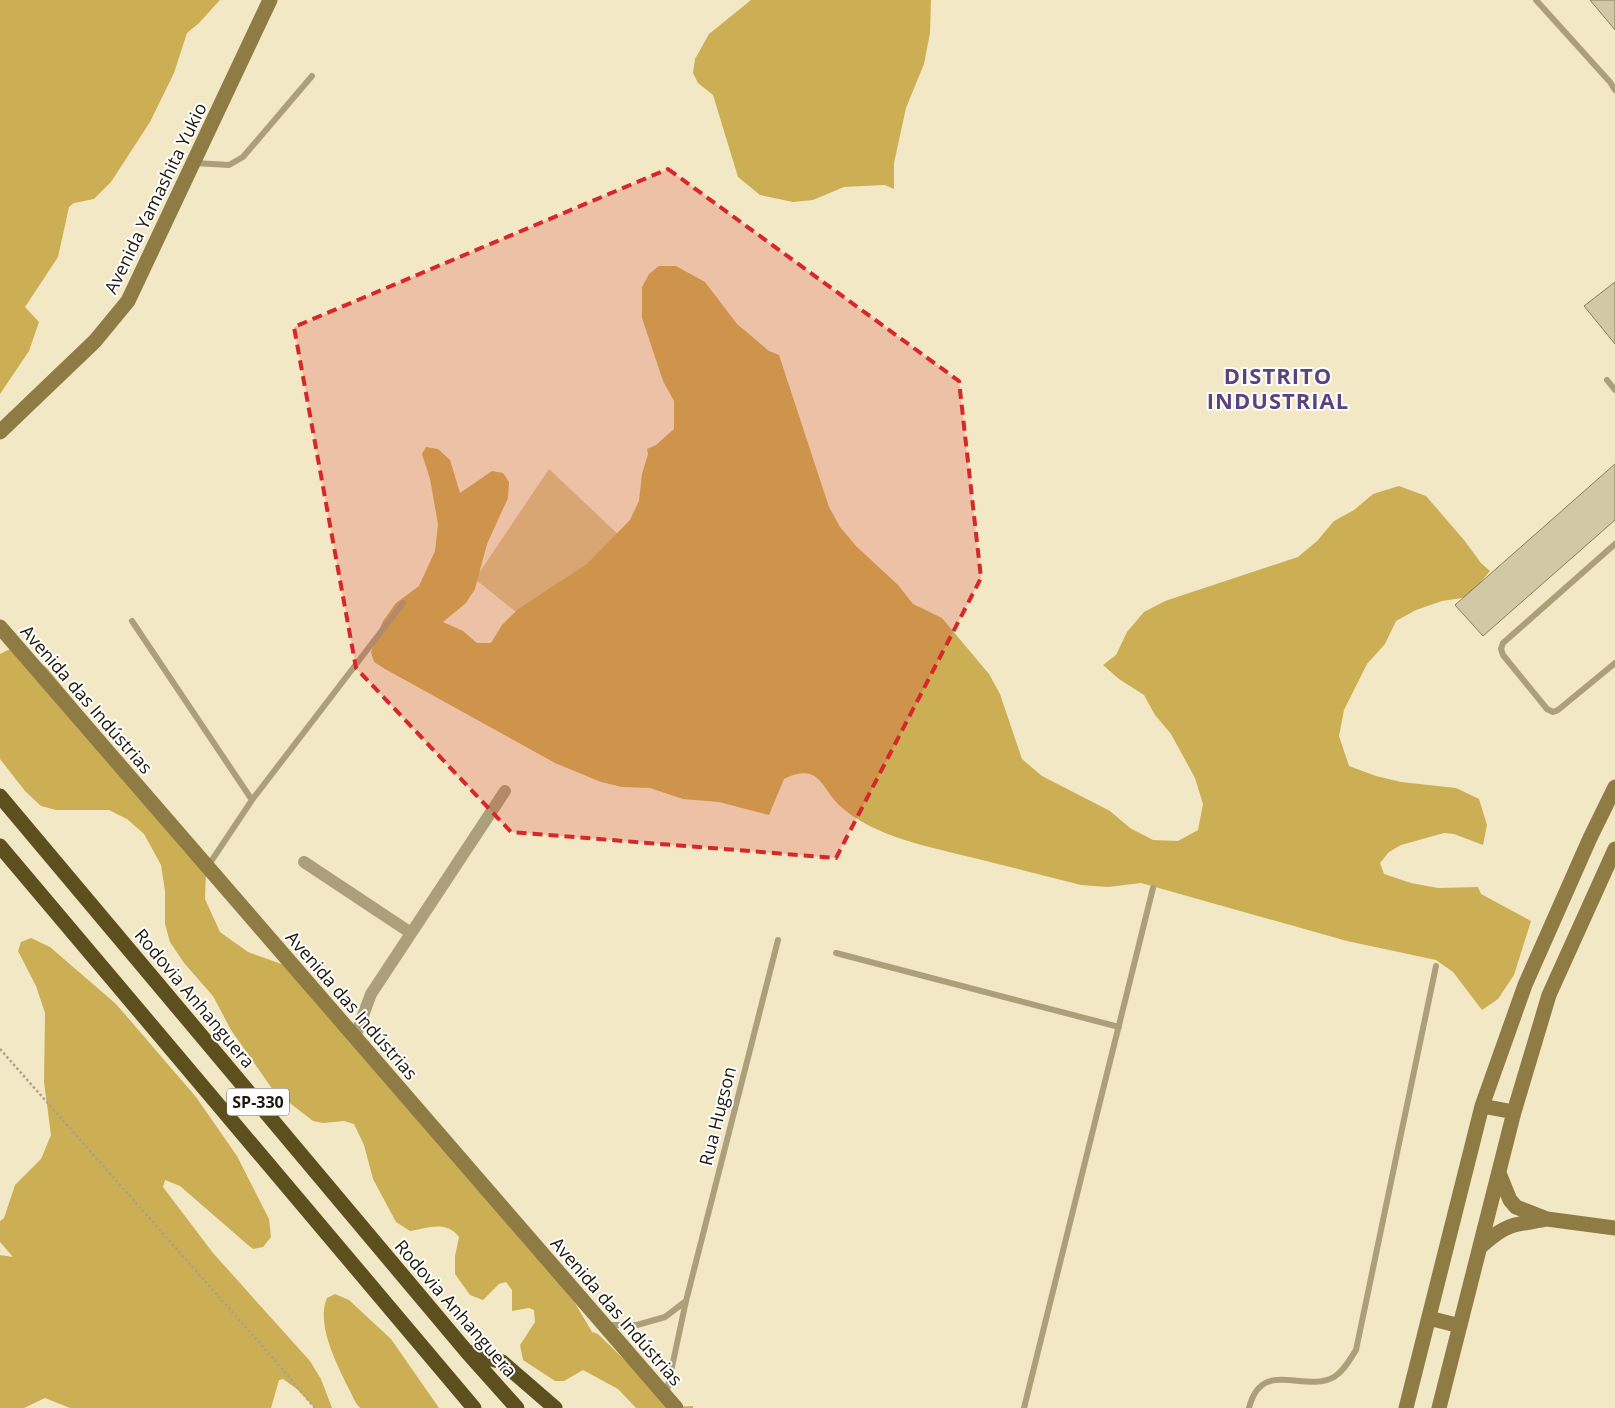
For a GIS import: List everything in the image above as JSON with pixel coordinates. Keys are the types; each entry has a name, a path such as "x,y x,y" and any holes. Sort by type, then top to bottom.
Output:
{"highway":[{"name":"Rodovia Anhanguera","path":"0,796 467,1352 517,1408"},
{"name":"SP-330","path":"0,846 474,1408"},
{"path":"467,1352 502,1362 555,1408"}],"main road":[{"name":"Avenida Yamashita Yukio","path":"0,432 94,341 128,301 270,0"},
{"name":"Avenida das Indústrias","path":"0,627 671,1402"},
{"path":"1406,1408 1482,1106 1525,985 1590,838 1615,787"},
{"path":"1439,1408 1514,1112 1549,995 1615,849"},
{"path":"1482,1106 1514,1112"},
{"path":"1499,1173 1504,1188 1516,1207 1547,1219 1615,1228"},
{"path":"1480,1247 1495,1234 1506,1228 1547,1219"},
{"path":"1429,1318 1460,1326"}],"street":[{"path":"355,1037 371,994 506,791"},
{"path":"304,862 411,933"}],"lane":[{"path":"1536,0 1610,82 1615,90"},
{"path":"194,163 229,165 243,158 312,76"},
{"path":"1607,380 1615,390"},
{"path":"1615,544 1503,644 1500,649 1547,710 1553,712 1558,710 1615,663"},
{"path":"207,867 252,800 403,603"},
{"path":"132,621 252,800"},
{"path":"1024,1408 1153,888"},
{"name":"Rua Hugson","path":"671,1402 686,1301 778,940"},
{"path":"836,953 1119,1027"},
{"path":"1249,1408 1251,1398 1260,1387 1276,1379 1316,1383 1334,1377 1344,1369 1356,1350 1436,966"},
{"path":"604,1325 637,1325 656,1320 665,1317 686,1301"}],"path":[{"path":"0,1049 315,1408"}],"highlighted area":[{"path":"668,169 959,381 981,578 836,858 511,832 356,668 294,327"}],"shaded area":[{"path":"0,0 220,0 187,33 174,73 150,122 111,182 94,199 74,203 69,207 58,257 25,307 39,322 29,351 0,394"},
{"path":"751,0 931,0 930,33 924,64 906,108 894,163 894,189 885,185 844,187 813,200 793,202 760,195 738,177 713,95 698,83 693,73 695,59 709,34"},
{"path":"659,266 676,266 705,282 737,324 769,351 779,355 829,507 840,527 856,546 898,585 913,604 942,618 989,674 1000,694 1022,759 1042,776 1110,811 1130,828 1153,840 1178,841 1198,830 1203,804 1195,778 1171,734 1155,715 1144,695 1119,679 1103,665 1116,655 1127,632 1144,612 1165,601 1298,557 1317,541 1334,521 1354,510 1373,494 1399,486 1426,496 1481,563 1490,571 1468,597 1442,601 1416,610 1396,621 1385,644 1367,664 1344,710 1339,736 1349,766 1376,776 1401,782 1456,788 1479,799 1487,825 1483,845 1454,834 1444,833 1401,845 1389,852 1380,863 1384,874 1411,883 1438,888 1478,887 1481,894 1531,921 1514,975 1498,999 1482,1010 1453,972 1436,960 1347,941 1141,883 1108,887 1081,885 903,840 869,826 854,817 833,799 818,779 805,773 796,774 784,779 769,815 719,802 683,799 650,788 622,787 601,782 555,763 374,662 371,652 383,621 396,603 419,586 435,551 438,524 430,479 422,454 426,447 438,449 450,460 460,493 492,471 503,473 509,482 508,498 487,544 475,589 466,603 443,622 463,631 477,643 491,643 502,625 518,609 587,564 630,520 639,501 642,474 648,454 647,449 656,445 674,429 674,401 663,381 642,318 642,287 649,274"},
{"path":"549,469 623,539 547,637 475,579"},
{"path":"12,648 21,649 47,668 193,845 206,870 205,899 220,932 248,952 290,967 502,1206 575,1303 592,1332 598,1334 673,1407 693,1406 693,1408 636,1408 618,1389 583,1370 564,1381 555,1381 523,1360 520,1345 535,1322 534,1310 529,1308 512,1311 512,1290 506,1282 499,1284 483,1300 470,1295 455,1274 455,1256 459,1237 449,1228 436,1226 410,1231 396,1222 373,1179 364,1145 354,1124 344,1121 323,1123 313,1121 273,1090 231,1030 213,996 184,963 170,942 165,924 165,891 161,865 144,834 127,819 109,810 56,810 41,806 25,791 0,759 0,654"},
{"path":"31,938 50,947 116,1004 196,1097 237,1156 269,1219 271,1237 263,1247 253,1249 180,1186 165,1180 163,1187 213,1253 310,1361 321,1379 332,1408 315,1408 297,1389 283,1379 279,1380 271,1408 70,1408 45,1398 24,1408 0,1408 0,1255 13,1257 0,1242 0,1221 4,1218 15,1185 41,1159 51,1135 44,1082 45,1013 36,986 18,951 21,942"},
{"path":"335,1294 349,1300 391,1339 439,1408 360,1408 338,1366 327,1337 324,1310 327,1298"}],"building":[{"path":"1590,0 1615,0 1615,30"},
{"path":"1615,282 1615,344 1584,306"},
{"path":"1615,464 1615,520 1483,636 1455,605"}],"district":[{"name":"DISTRITO INDUSTRIAL","path":"1278,388"}]}
